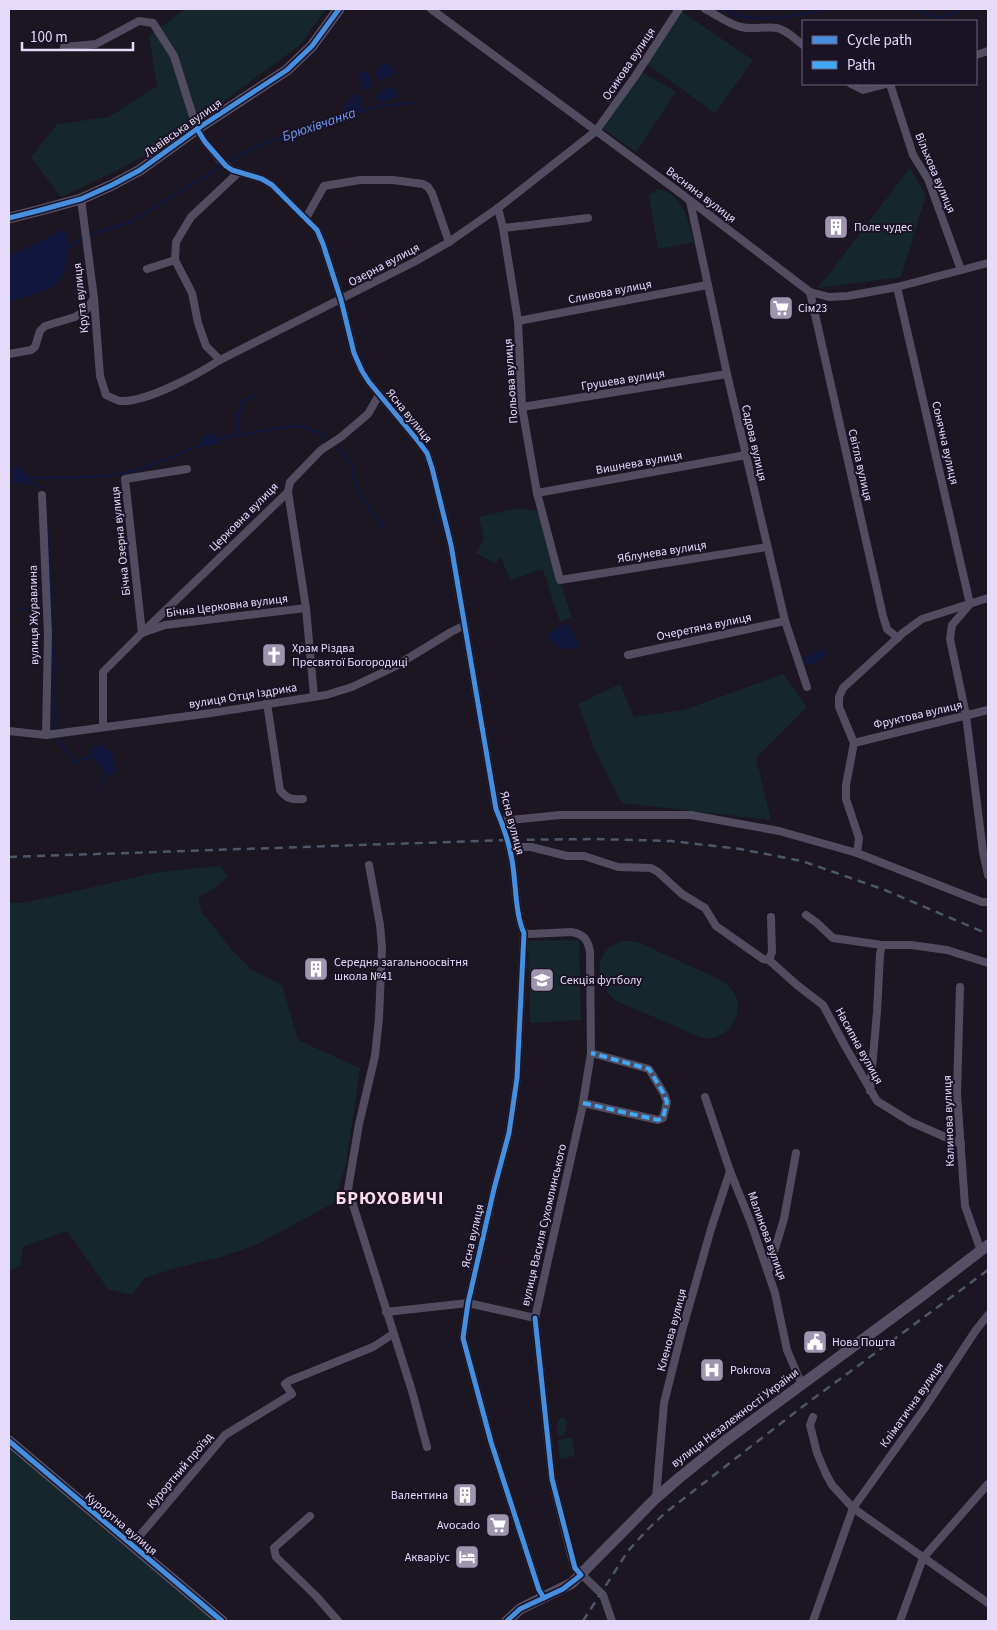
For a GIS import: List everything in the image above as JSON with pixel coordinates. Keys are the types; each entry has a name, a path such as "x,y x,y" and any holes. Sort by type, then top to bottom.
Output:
{"main road":[{"name":"Львівська вулиця","path":"9,218 81,199 140,170 197,129 287,70 312,46 339,9"},
{"name":"вулиця Незалежності України","path":"508,1621 520,1609 568,1586 656,1498 725,1441 985,1248"},
{"name":"Курортна вулиця","path":"9,1441 222,1621"}],"street":[{"name":"Весняна вулиця","path":"431,9 810,292 828,298 848,296 988,265"},
{"name":"Осикова вулиця","path":"596,131 641,67 678,9"},
{"path":"705,9 740,27 750,29 777,28 785,31 802,44"},
{"name":"Ясна вулиця","path":"64,48 96,44 139,21 153,23 174,56 197,129 220,160 232,170 262,179 272,185 317,230 341,300 354,353 368,382 418,440 432,468 451,545 494,798 509,847 520,921 524,933 517,1078 509,1132 468,1303 463,1338 502,1478 539,1590 544,1598"},
{"path":"853,85 863,90 882,85"},
{"name":"Вільхова вулиця","path":"890,85 913,155 928,179 961,270"},
{"name":"Озерна вулиця","path":"106,395 119,401 134,400 156,393 198,374 220,360 414,262 449,242 498,208 596,131"},
{"path":"220,360 206,346 198,323 192,293 175,260 176,242 185,225 201,206 239,172"},
{"path":"306,218 324,186 360,180 393,180 423,184 432,193 449,242"},
{"name":"Крута вулиця","path":"81,199 94,298 100,376 106,395"},
{"name":"Садова вулиця","path":"690,201 707,285 767,546 785,620 807,687"},
{"name":"Польова вулиця","path":"498,208 518,320 522,408 537,493 560,580"},
{"path":"503,228 588,218"},
{"path":"147,269 175,260"},
{"name":"Сливова вулиця","path":"518,320 707,285"},
{"name":"Сонячна вулиця","path":"897,286 970,604"},
{"name":"Світла вулиця","path":"810,292 883,616 887,628 898,638"},
{"path":"9,354 31,350 35,347 40,331 45,326 75,317 86,309 94,298"},
{"name":"Грушева вулиця","path":"522,408 727,374"},
{"name":"Церковна вулиця","path":"142,633 288,492 290,482 321,450 341,437 368,414 379,395"},
{"name":"Вишнева вулиця","path":"537,493 746,455"},
{"name":"Бічна Озерна вулиця","path":"142,633 125,479 188,469"},
{"path":"288,492 306,608 314,696"},
{"name":"вулиця Журавлина","path":"42,495 48,634 46,735"},
{"name":"Яблунева вулиця","path":"560,580 767,546"},
{"path":"857,852 859,838 846,798 846,785 854,743 839,707 839,697 843,688 904,632 922,619 988,598"},
{"path":"970,604 952,625 950,639 966,715 982,843 988,875"},
{"name":"Бічна Церковна вулиця","path":"103,727 103,672 142,633 165,625 306,608"},
{"name":"Очеретяна вулиця","path":"628,655 785,620"},
{"name":"вулиця Отця Іздрика","path":"9,731 46,735 326,695 352,687 394,667 465,625"},
{"path":"268,703 280,790 285,797 293,800 303,799"},
{"name":"Фруктова вулиця","path":"854,743 988,710"},
{"path":"501,821 560,815 691,815 779,831 857,852 982,902 988,902"},
{"name":"Насипна вулиця","path":"509,847 531,848 567,856 584,856 618,867 651,868 658,872 682,894 705,908 716,926 763,958 769,960 796,985 823,1005 877,1101 911,1122 961,1144"},
{"path":"368,865 380,925 382,948 381,990 375,1056 359,1124 348,1189 427,1447"},
{"path":"806,915 833,938 882,945 911,945 947,950 988,963"},
{"path":"769,960 772,952 771,917"},
{"name":"вулиця Василя Сухомлинського","path":"524,933 571,932 582,935 588,942 590,952 591,1053 582,1103 535,1318 554,1487 575,1568 581,1575"},
{"path":"870,1091 882,945"},
{"name":"Калинова вулиця","path":"960,987 957,1094 965,1206 985,1248"},
{"path":"582,1103 658,1120 663,1118 667,1102 649,1069 591,1053"},
{"name":"Малинова вулиця","path":"706,1096 730,1171 775,1293 787,1350 802,1385"},
{"path":"768,1272 784,1219 796,1153"},
{"name":"Кленова вулиця","path":"656,1498 664,1403 685,1322 730,1171"},
{"path":"386,1312 468,1303 535,1318"},
{"name":"Кліматична вулиця","path":"813,1621 853,1508 988,1315"},
{"name":"Курортний проїзд","path":"131,1546 225,1435 292,1394 285,1384 289,1380 373,1347 393,1334"},
{"path":"813,1417 810,1425 817,1454 832,1485 853,1508 988,1603"},
{"path":"900,1621 923,1558 988,1484"},
{"path":"310,1516 274,1548 276,1557 316,1596 338,1621"},
{"path":"581,1575 603,1595 612,1621"}],"shaded area":[{"path":"185,9 326,9 300,45 167,143 118,170 61,197 31,157 57,124 109,117 157,86 149,36"},
{"path":"682,12 753,60 715,113 647,64"},
{"path":"385,63 392,66 394,73 390,77 379,80 376,75 377,70"},
{"path":"639,70 676,92 636,152 602,128"},
{"path":"365,71 370,76 372,86 364,91 357,76"},
{"path":"391,87 394,88 397,97 382,102 378,100 377,95 380,92"},
{"path":"355,94 360,96 362,101 360,111 353,117 338,120 343,108"},
{"path":"910,168 926,195 901,277 818,288"},
{"path":"657,189 673,196 679,202 687,217 694,242 658,249 649,195"},
{"path":"61,230 65,230 68,249 67,261 60,280 46,290 9,303 9,256"},
{"path":"215,432 219,443 212,446 204,446 201,440 203,437"},
{"path":"20,465 26,476 27,483 25,485 20,482 12,483 16,468"},
{"path":"519,508 538,511 572,618 560,622 543,569 510,580 501,557 494,563 476,553 484,539 479,517"},
{"path":"567,624 580,644 576,648 569,650 566,646 560,649 548,634"},
{"path":"819,650 823,650 826,655 814,664 806,664 804,660"},
{"path":"783,674 807,707 756,758 771,820 622,803 595,750 578,704 620,684 634,717 684,710"},
{"path":"105,746 106,750 112,752 116,768 115,773 109,774 106,772 98,764 91,751 93,747"},
{"path":"220,866 228,877 198,898 202,912 231,949 252,970 282,985 298,1040 360,1068 346,1164 335,1202 258,1244 221,1257 179,1267 145,1278 132,1295 108,1289 67,1231 23,1247 20,1266 9,1271 9,902 23,903 159,872"},
{"path":"579,940 581,1022 580,1020 530,1023 528,941"},
{"path":"623,941 640,943 724,982 732,990 738,1005 737,1013 730,1028 717,1037 699,1037 616,1001 602,983 599,968 604,954 611,947"},
{"path":"565,1417 567,1423 565,1435 559,1437 557,1425 560,1418"},
{"path":"572,1437 575,1456 560,1459 557,1440"},
{"path":"9,1447 216,1621 9,1621"}],"waterway":[{"name":"Брюхівчанка","path":"723,9 734,14 759,18 787,17 825,9"},
{"name":"Брюхівчанка","path":"917,9 935,17 950,15 964,9"},
{"name":"Брюхівчанка","path":"357,112 380,106 412,103"},
{"name":"Брюхівчанка","path":"230,161 270,141 340,118"},
{"name":"Брюхівчанка","path":"90,235 131,222 220,167"},
{"name":"Брюхівчанка","path":"68,248 81,239"},
{"path":"236,435 239,424 237,414 242,410 239,407 243,401 254,395"},
{"path":"217,439 290,426 306,427 325,436"},
{"path":"114,475 149,466 205,443"},
{"path":"337,447 351,464 358,491 384,528"},
{"path":"9,468 17,475"},
{"path":"23,478 109,475"},
{"path":"24,479 40,488"},
{"path":"45,495 51,584 56,730"},
{"path":"36,606 42,605"},
{"path":"20,610 30,608"},
{"path":"56,738 75,762 95,757"},
{"path":"100,789 107,769"}],"railway":[{"path":"9,857 507,840 596,839 671,841 740,849 802,861 885,890 988,934"},
{"path":"583,1621 628,1551 665,1513 802,1407 988,1270"}],"marked path":[{"path":"583,1103 658,1120 663,1118 667,1102 649,1069 591,1053"}],"cycle path":[{"path":"9,218 81,199 140,170 197,129 287,70 312,46 339,9"},
{"path":"197,129 205,142 226,166 232,170 262,179 272,185 317,230 341,300 354,353 369,382 427,453 451,545 496,809 511,854 517,908 524,933 517,1078 509,1133 468,1303 463,1338 491,1442 539,1590 544,1598"},
{"path":"507,1621 520,1609 563,1589 581,1575 575,1568 552,1479 535,1318"},
{"path":"9,1441 222,1621"}],"place":[{"name":"Поле чудес","path":"836,227"},
{"name":"Сім23","path":"781,308"},
{"name":"Храм Різдва Пресвятої Богородиці","path":"274,655"},
{"name":"Середня загальноосвітня школа №41","path":"316,969"},
{"name":"Секція футболу","path":"542,980"},
{"name":"Нова Пошта","path":"815,1342"},
{"name":"Pokrova","path":"712,1370"},
{"name":"Валентина","path":"465,1495"},
{"name":"Avocado","path":"498,1525"},
{"name":"Акваріус","path":"467,1557"}],"district":[{"name":"БРЮХОВИЧІ","path":"390,1198"}]}
